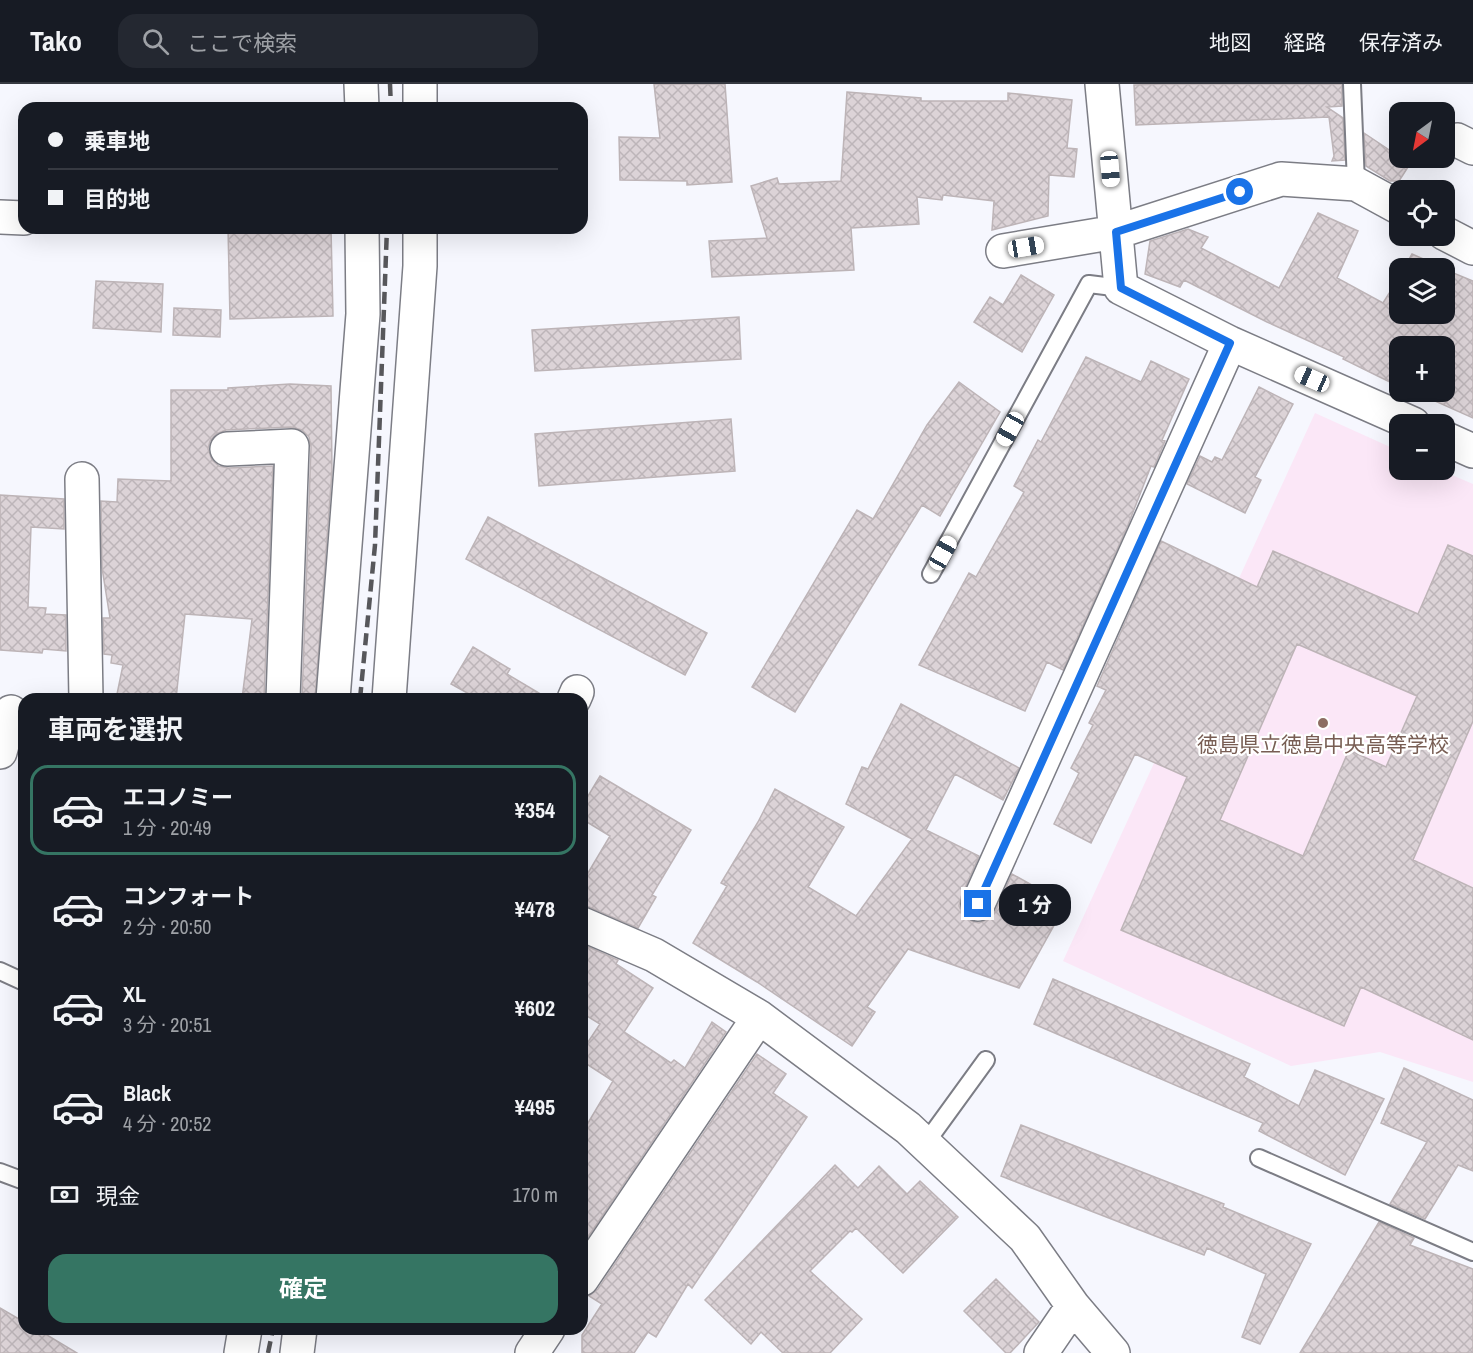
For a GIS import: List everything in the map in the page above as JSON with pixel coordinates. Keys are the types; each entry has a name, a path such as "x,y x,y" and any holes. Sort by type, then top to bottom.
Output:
{"street":[{"path":"362,84 362,102"},
{"path":"420,84 420,102"},
{"path":"1102,84 1121,288 1230,343 1390,414"},
{"path":"1003,251 1116,232 1281,179 1356,184 1389,202"},
{"path":"0,217 18,218"},
{"path":"333,693 363,314 362,234"},
{"path":"389,693 420,266 420,234"},
{"path":"1455,239 1473,248"},
{"path":"978,904 1230,343"},
{"path":"1455,443 1473,451"},
{"path":"227,449 292,446 283,693"},
{"path":"82,479 86,693"},
{"path":"0,752 12,711"},
{"path":"588,927 654,955 759,1017 908,1128 1025,1238 1073,1306 1113,1353"},
{"path":"588,1270 759,1017"},
{"path":"1041,1353 1073,1306"},
{"path":"241,1353 244,1335"},
{"path":"297,1353 299,1335"},
{"path":"532,1353 544,1335"}],"lane":[{"path":"1352,84 1356,184"},
{"path":"931,574 1089,284 1121,288"},
{"path":"0,971 18,979"},
{"path":"924,1144 986,1060"},
{"path":"1259,1158 1473,1252"},
{"path":"0,1172 18,1179"}],"shaded area":[{"name":"徳島県立徳島中央高等学校","path":"1315,413 1389,446 1389,480 1455,480 1455,476 1473,484 1473,1082 1380,1052 1291,1066 1063,961"}],"building":[{"path":"654,84 725,84 732,182 687,185 687,181 620,180 619,137 660,138"},
{"path":"1342,84 1342,106 1327,107 1343,118 1345,160 1332,161 1334,156 1329,117 1136,125 1134,85"},
{"path":"847,92 921,98 921,101 1008,101 1008,93 1072,100 1067,148 1077,149 1074,177 1049,175 1048,216 992,230 994,201 943,195 942,200 917,197 919,224 851,228 854,270 712,277 709,241 767,238 751,186 777,178 779,184 841,181"},
{"path":"1364,133 1389,150 1389,168 1407,168 1400,180 1389,180 1366,166"},
{"path":"1318,213 1358,231 1337,278 1383,303 1389,293 1389,324 1455,324 1455,274 1473,281 1473,418 1437,402 1455,402 1455,336 1389,336 1389,382 1343,359 1344,357 1267,322 1184,280 1180,287 1145,274 1150,241 1188,229 1208,237 1201,248 1279,288"},
{"path":"228,234 331,234 333,316 230,319"},
{"path":"1412,254 1421,258 1410,258"},
{"path":"1021,275 1054,295 1022,352 974,322 990,297 1003,305"},
{"path":"96,281 163,284 161,332 93,328"},
{"path":"174,308 221,310 220,337 173,335"},
{"path":"739,317 741,359 535,371 532,330"},
{"path":"1086,357 1141,382 1151,361 1189,379 1162,440 1165,441 1154,467 1151,466 1128,525 1063,670 1047,662 1025,711 919,665 969,573 976,577 1024,492 1014,486 1038,440 1041,442"},
{"path":"959,382 1000,412 940,516 922,505 795,712 752,687 857,510 873,519 927,425"},
{"path":"290,384 331,386 332,471 315,693 302,693 311,447 309,437 302,430 291,427 226,430 216,434 210,441 208,449 212,460 219,466 228,468 273,466 264,693 243,693 252,619 185,614 177,693 117,693 123,665 111,663 112,655 104,654 103,618 110,618 102,568 101,501 117,502 118,479 171,481 171,390 228,390 228,388"},
{"path":"1259,387 1293,404 1255,477 1261,480 1245,513 1187,484 1200,456 1212,462 1215,457 1222,460"},
{"path":"731,419 735,471 539,486 535,434"},
{"path":"0,495 64,499 64,529 31,527 28,607 46,608 45,614 66,615 66,651 43,649 42,653 0,650"},
{"path":"488,517 707,633 685,675 466,559"},
{"path":"1161,541 1257,587 1273,551 1418,614 1448,545 1473,556 1473,721 1413,860 1473,888 1473,1040 1361,987 1344,1026 1121,930 1187,777 1135,754 1091,843 1054,824 1079,773 1071,768 1093,725 1089,723 1106,690 1097,686","holes":["1297,644 1417,696 1386,767 1349,750 1303,856 1220,820"]},
{"path":"473,647 510,669 507,674 539,693 467,693 451,684"},
{"path":"901,704 1019,768 1003,800 955,774 926,830 979,856 961,897 959,906 963,915 979,923 989,919 995,912 1012,874 1066,904 1019,988 908,949 867,1007 875,1012 852,1046 757,982 693,943 727,886 721,883 775,789 844,827 808,887 856,916 912,839 846,804 862,767 868,769"},
{"path":"600,776 691,830 652,895 656,897 638,928 588,907 588,873 610,836 588,823 588,796"},
{"path":"588,947 618,960 616,964 653,988 624,1032 671,1063 674,1060 685,1068 712,1022 726,1032 588,1237 588,1123 613,1081 588,1065 588,1042 600,1024 588,1017"},
{"path":"1053,979 1250,1064 1244,1077 1299,1106 1315,1070 1384,1099 1345,1175 1259,1131 1263,1123 1034,1024"},
{"path":"757,1054 786,1074 773,1093 807,1117 692,1288 688,1284 656,1337 648,1332 634,1353 582,1353 582,1335 588,1335 588,1326 602,1304 589,1296 598,1289"},
{"path":"1404,1068 1473,1100 1473,1171 1458,1165 1425,1219 1390,1204 1427,1142 1381,1123"},
{"path":"1021,1125 1224,1204 1223,1207 1311,1244 1260,1344 1242,1337 1266,1274 1207,1248 1204,1255 1001,1176"},
{"path":"835,1165 858,1188 879,1166 907,1194 920,1181 958,1217 903,1273 856,1228 850,1231 810,1271 862,1319 830,1353 783,1353 761,1332 751,1344 705,1300"},
{"path":"1379,1222 1414,1238 1410,1245 1473,1269 1473,1353 1300,1353"},
{"path":"996,1279 1039,1322 1010,1353 1006,1353 964,1311"},
{"path":"0,1308 18,1318 18,1335 47,1335 77,1353 0,1353"}],"railway":[{"path":"390,84 391,102"},
{"path":"361,693 375,545 387,234"},
{"path":"268,1353 272,1335"}],"place":[{"name":"徳島県立徳島中央高等学校","path":"1323,723"}],"route":[{"path":"978,904 1230,343 1121,288 1116,232 1240,192"}]}
